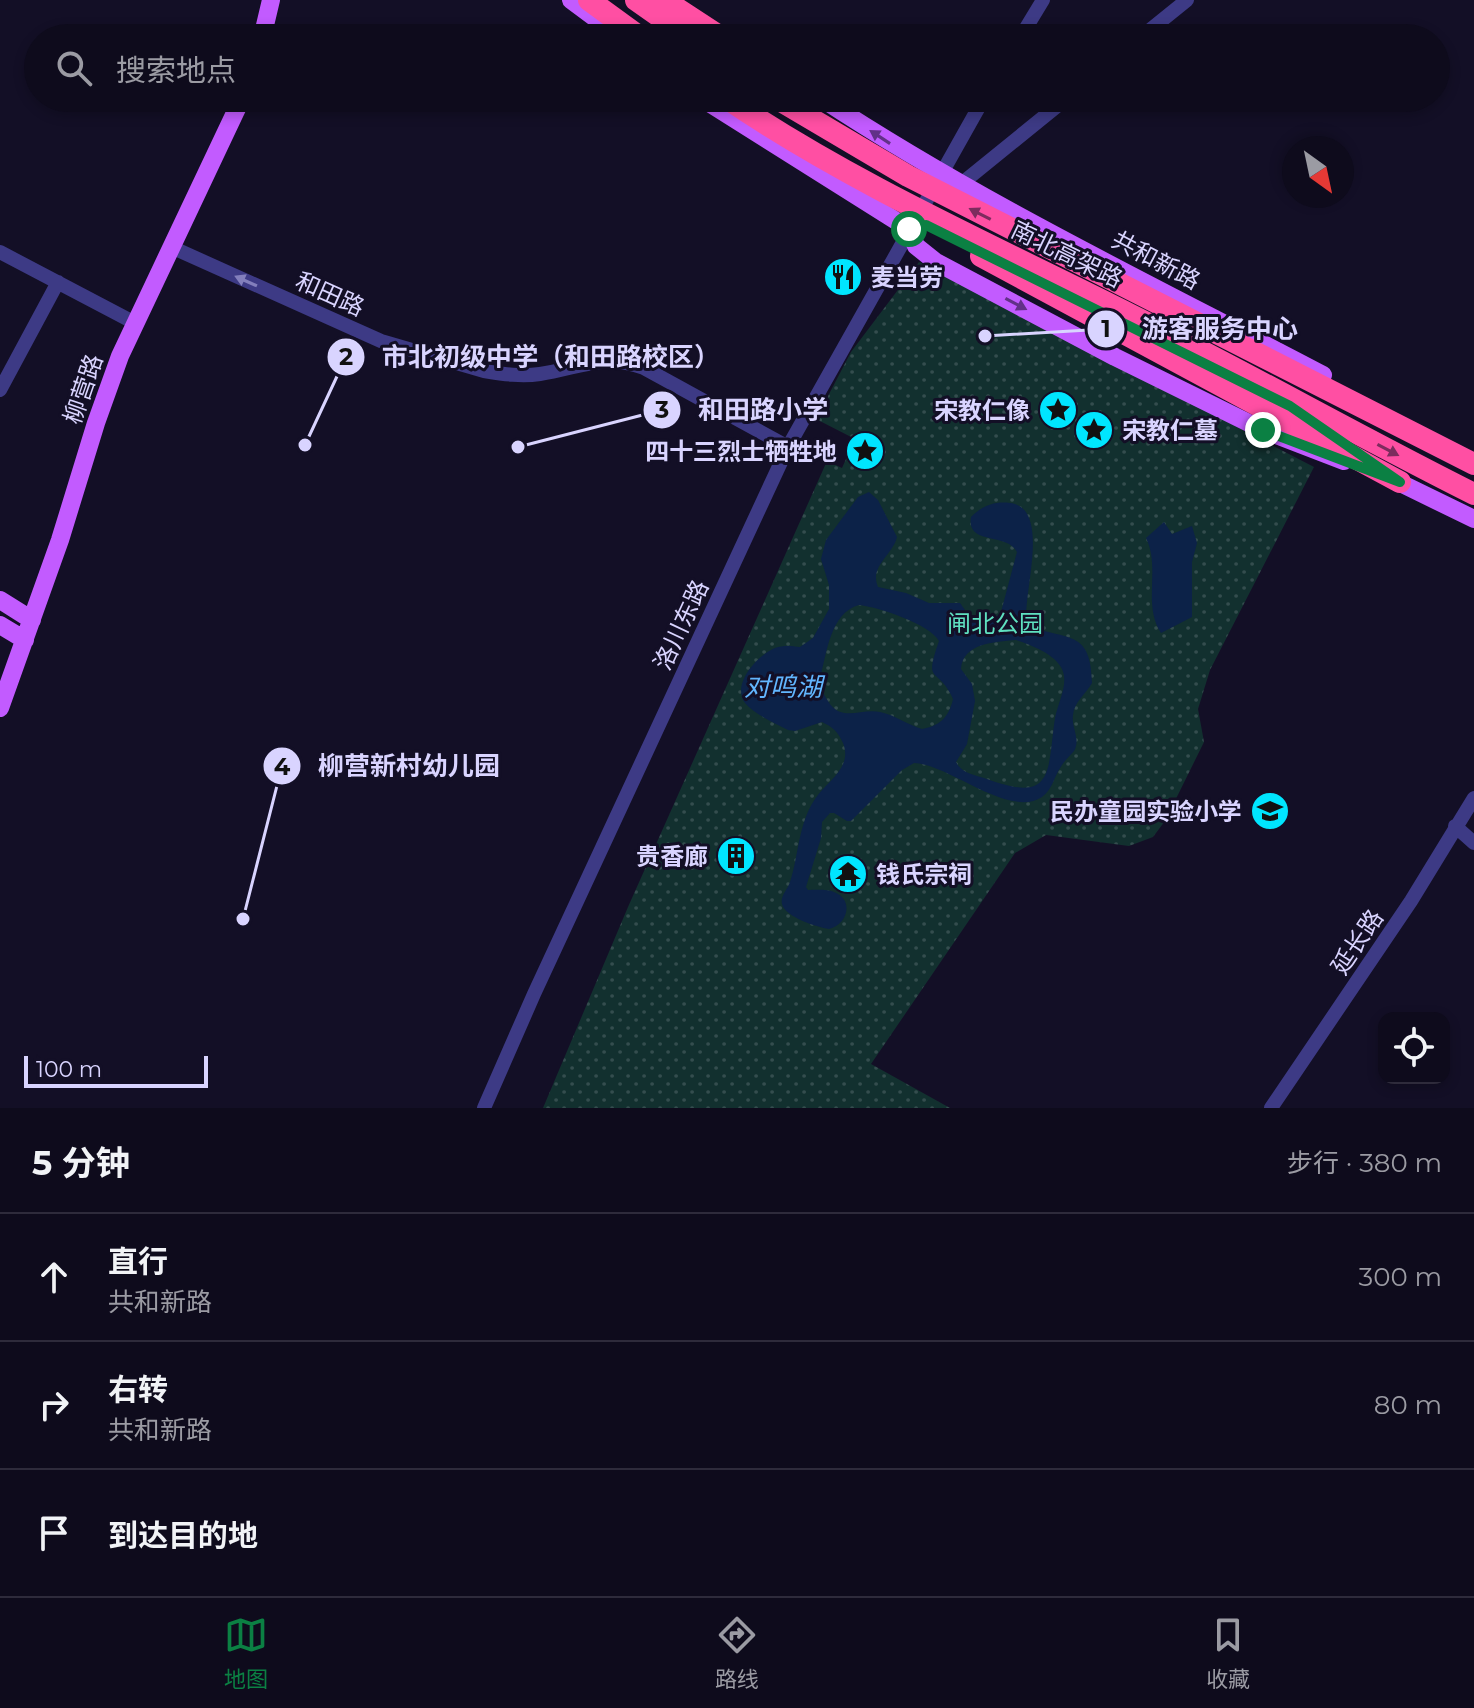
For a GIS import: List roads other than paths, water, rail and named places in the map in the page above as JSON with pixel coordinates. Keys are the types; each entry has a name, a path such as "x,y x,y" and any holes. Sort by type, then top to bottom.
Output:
{"highway":[{"path":"589,0 622,24"},
{"path":"636,0 670,24"},
{"path":"664,0 701,24"},
{"name":"南北高架路","path":"747,112 889,195 1134,316 1474,494"},
{"name":"南北高架路","path":"800,112 908,176 1474,464"},
{"path":"889,195 981,256 1400,482"}],"main road":[{"path":"265,24 271,0"},
{"path":"571,0 603,24"},
{"path":"651,0 696,24"},
{"path":"684,0 708,24"},
{"name":"柳营路","path":"0,708 69,514 106,392 135,323 235,112"},
{"path":"723,112 909,229 916,246 936,262 1115,357 1263,430 1400,482 1474,519"},
{"name":"共和新路","path":"842,112 961,184 1474,455"},
{"path":"909,229 926,225 1290,406 1400,482"},
{"path":"0,600 32,620"},
{"path":"0,625 25,640"}],"street":[{"path":"1028,24 1043,0"},
{"path":"1157,24 1187,0"},
{"name":"洛川东路","path":"484,1108 788,447 976,112"},
{"path":"961,184 1050,112"},
{"name":"和田路","path":"171,247 381,341 484,371 528,375 592,361 628,362 788,447"},
{"path":"0,252 135,323"},
{"path":"0,390 58,282"},
{"name":"延长路","path":"1271,1108 1411,901 1474,798"},
{"path":"1455,826 1474,843"}],"water":[{"name":"对鸣湖","path":"869,492 878,500 897,537 879,567 878,587 906,593 929,603 960,603 970,617 982,624 991,622 1001,612 1017,552 1005,542 975,532 971,517 984,507 999,503 1010,503 1023,509 1030,520 1033,537 1027,624 1076,640 1088,654 1092,683 1074,710 1077,742 1074,751 1042,797 1028,802 1013,801 914,763 902,770 851,821 830,813 822,822 821,838 806,887 808,890 834,892 845,901 844,918 829,929 795,917 784,909 782,901 793,872 805,819 815,799 842,767 845,760 843,743 835,730 822,722 795,731 765,718 745,703 741,687 754,663 768,652 781,646 800,647 813,638 829,609 829,585 821,559 826,540 858,497","holes":["859,605 915,623 939,641 932,671 953,699 949,711 939,723 922,729 880,712 845,713 833,708 828,701 820,678 831,635 842,616","1016,640 1054,659 1064,675 1048,768 1044,778 1036,785 1025,788 973,775 961,769 956,762 967,744 975,701 972,684 961,669 963,660 973,649"]},
{"path":"1164,522 1172,534 1192,526 1197,543 1192,562 1192,617 1161,633 1153,610 1152,561 1146,538"}],"place":[{"name":"麦当劳","path":"843,277"},
{"name":"游客服务中心","path":"985,336"},
{"name":"宋教仁像","path":"1058,410"},
{"name":"宋教仁墓","path":"1094,430"},
{"name":"市北初级中学（和田路校区）","path":"305,445"},
{"name":"和田路小学","path":"518,447"},
{"name":"四十三烈士牺牲地","path":"865,451"},
{"name":"民办童园实验小学","path":"1270,811"},
{"name":"贵香廊","path":"736,856"},
{"name":"钱氏宗祠","path":"848,874"},
{"name":"柳营新村幼儿园","path":"243,919"}],"park label":[{"name":"闸北公园","path":"995,623"}]}
